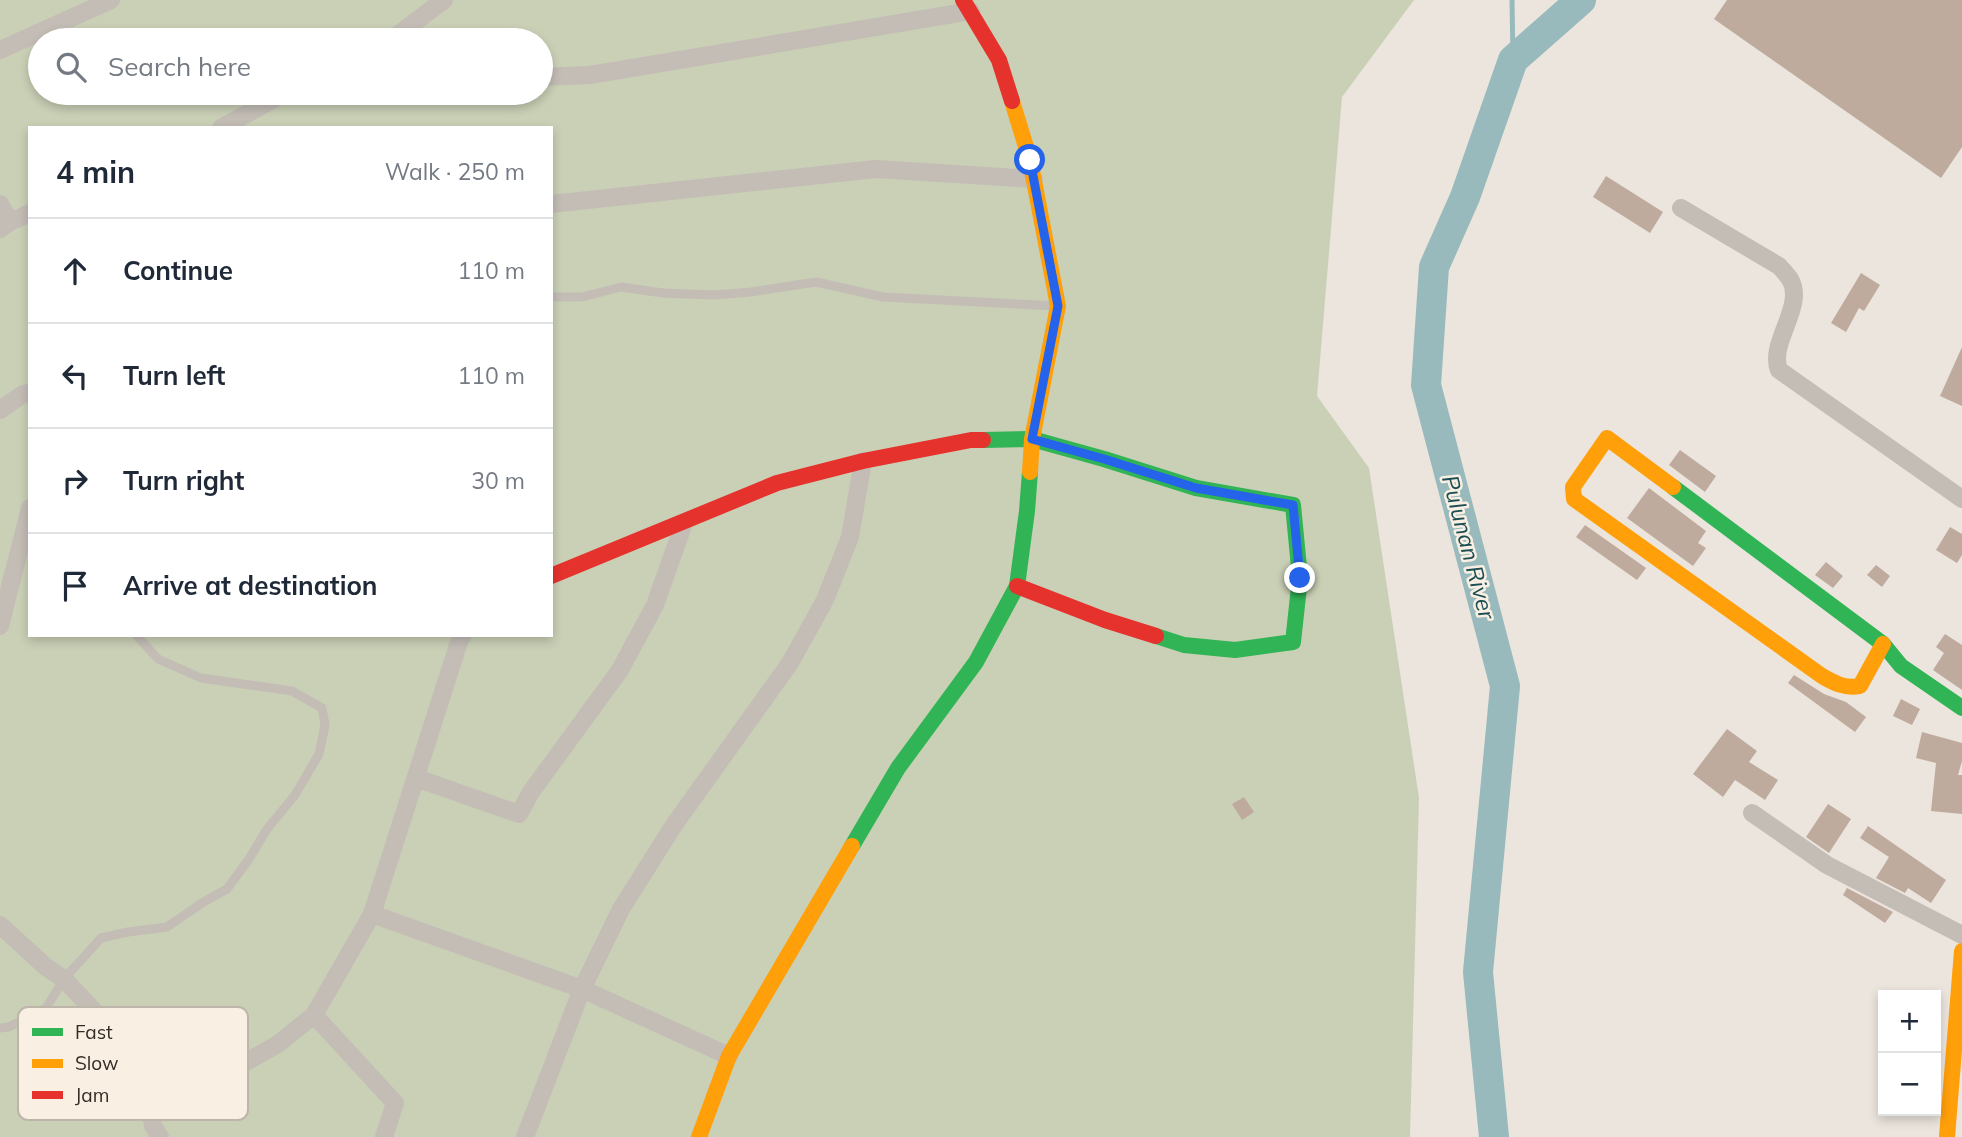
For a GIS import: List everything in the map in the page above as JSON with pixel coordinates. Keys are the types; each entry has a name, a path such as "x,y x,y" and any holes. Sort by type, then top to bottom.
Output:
{"street":[{"path":"49,28 111,0"},
{"path":"407,28 444,0"},
{"path":"553,77 590,75 967,5 999,60 1034,179 1058,306 1032,439 1027,511 1017,586 976,662 898,768 729,1055 699,1137"},
{"path":"0,50 28,37"},
{"path":"225,126 263,105"},
{"path":"553,204 876,169 1034,179"},
{"path":"0,204 5,225 28,214"},
{"path":"1681,208 1779,266 1791,281 1794,299 1776,360 1779,370 1962,499"},
{"path":"0,410 28,393"},
{"path":"1884,644 1860,686 1853,689 1822,676 1574,499 1573,487 1607,438 1884,644 1901,666 1962,708"},
{"path":"553,575 777,483 863,461 971,440 1032,439 1196,488 1293,505 1300,578 1293,642 1234,650 1184,645 1105,620 1017,586"},
{"path":"525,1137 582,989 621,909 674,825 790,663 825,600 850,537 863,461"},
{"path":"0,626 28,516"},
{"path":"416,778 519,814 531,792 620,670 655,605 684,523"},
{"path":"248,1061 278,1044 314,1015 372,914 462,637"},
{"path":"1752,813 1827,865 1962,935"},
{"path":"372,914 582,989 729,1055"},
{"path":"0,925 46,967 64,979 91,1007"},
{"path":"1947,1137 1962,951"},
{"path":"314,1015 395,1104 384,1137"},
{"path":"152,1120 160,1137"}],"lane":[{"path":"553,297 582,297 621,288 714,295 816,282 883,297 1058,306"},
{"path":"46,1007 64,979 101,939 167,927 227,889 267,829 295,795 319,754 325,725 322,708 292,691 201,678 158,659 138,637"},
{"path":"0,1028 18,1022"}],"green space":[{"path":"0,0 1414,0 1342,97 1317,396 1369,468 1419,798 1410,1137 0,1137"}],"building":[{"path":"1727,0 1962,0 1962,147 1941,178 1714,19"},
{"path":"1606,176 1663,212 1650,233 1593,197"},
{"path":"1861,273 1880,285 1864,311 1859,308 1846,332 1831,323"},
{"path":"1962,347 1962,406 1940,396"},
{"path":"1680,450 1716,476 1705,492 1669,465"},
{"path":"1649,488 1706,531 1698,543 1706,548 1693,566 1627,518"},
{"path":"1585,525 1646,568 1637,580 1576,537"},
{"path":"1950,527 1962,534 1962,555 1957,563 1936,550"},
{"path":"1826,562 1843,576 1833,588 1815,575"},
{"path":"1876,565 1890,576 1882,587 1867,575"},
{"path":"1945,634 1962,645 1962,690 1933,670 1944,653 1936,647"},
{"path":"1794,675 1824,694 1846,702 1866,717 1855,732 1788,683"},
{"path":"1901,699 1920,709 1912,725 1893,716"},
{"path":"1727,729 1757,751 1749,762 1778,780 1765,800 1735,780 1723,797 1693,774"},
{"path":"1922,732 1962,743 1962,761 1958,775 1962,775 1962,814 1931,811 1936,763 1916,758"},
{"path":"1244,797 1254,812 1242,820 1232,804"},
{"path":"1828,804 1851,819 1829,853 1806,837"},
{"path":"1868,826 1946,880 1931,903 1908,888 1905,893 1876,878 1889,857 1860,838"},
{"path":"1847,888 1893,912 1885,923 1843,895"}],"waterway":[{"path":"1512,0 1513,60"},
{"name":"Pulunan River","path":"1494,1137 1478,972 1505,686 1426,385 1434,267 1465,197 1513,60 1581,0"}],"traffic: fast":[{"path":"983,440 1032,439 1196,488 1293,505 1300,578 1293,642 1235,650 1184,645 1156,636"},
{"path":"852,846 898,768 976,662 1017,586 1030,472"},
{"path":"1673,487 1883,644 1901,666 1962,708"}],"traffic: slow":[{"path":"1012,101 1030,160 1058,306 1032,439 1030,472"},
{"path":"1673,487 1607,438 1573,487 1574,499 1831,681 1845,686 1860,686 1883,644"},
{"path":"699,1137 729,1056 852,846"},
{"path":"1947,1137 1962,951"}],"traffic: jam":[{"path":"963,0 999,60 1012,101"},
{"path":"553,575 777,483 863,461 983,440"},
{"path":"1017,586 1105,620 1156,636"}],"route":[{"path":"1030,160 1058,306 1032,439 1196,488 1293,505 1300,578"}]}
